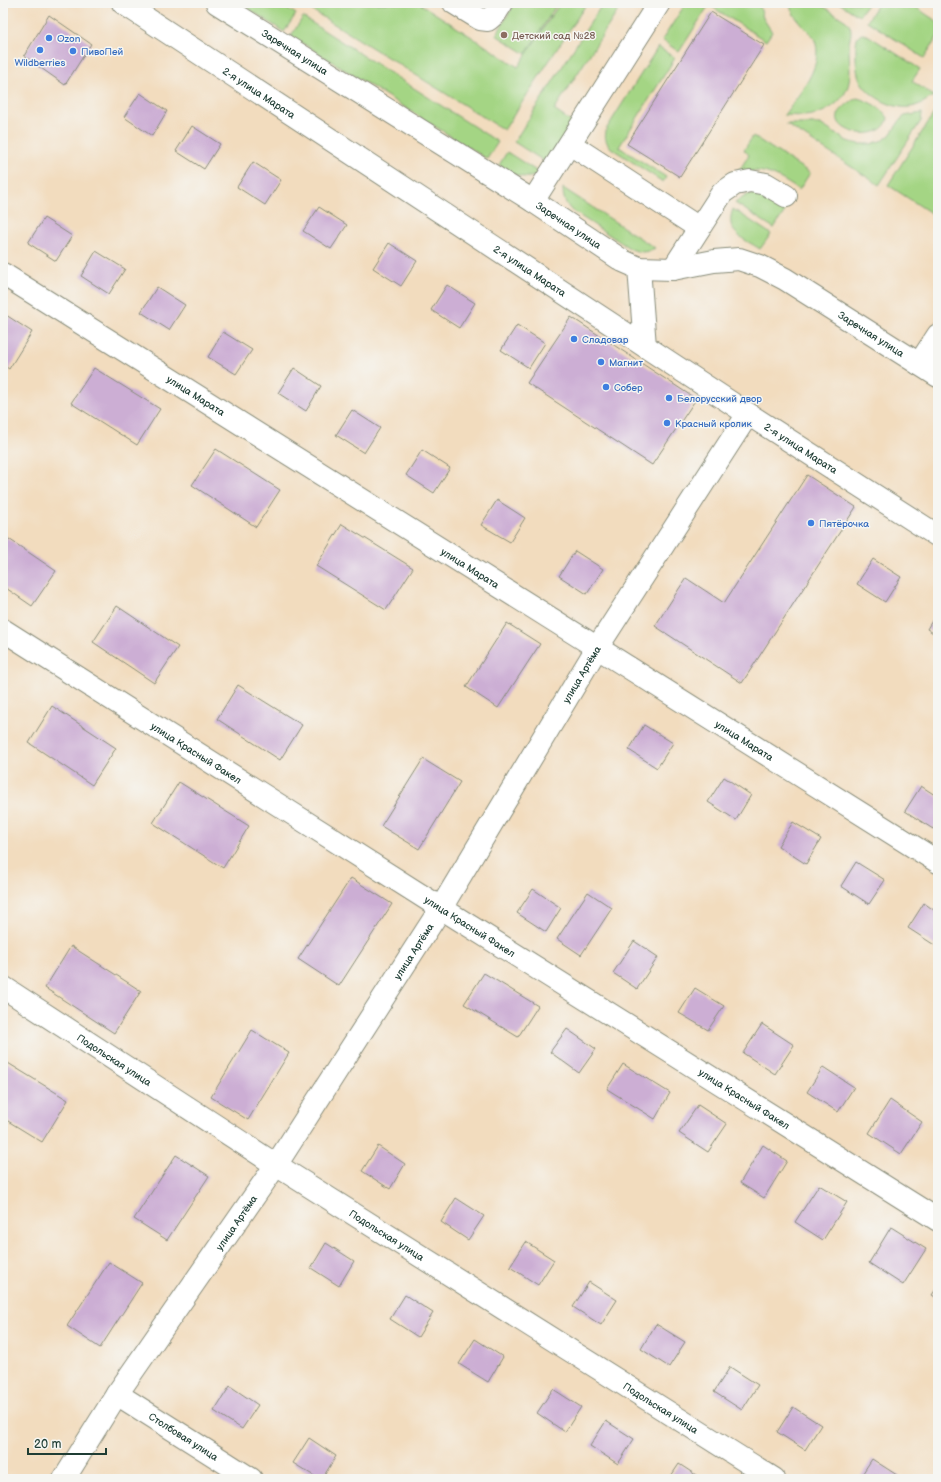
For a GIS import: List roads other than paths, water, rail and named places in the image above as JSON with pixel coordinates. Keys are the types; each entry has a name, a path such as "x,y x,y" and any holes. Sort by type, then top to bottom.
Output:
{"street":[{"name":"2-я улица Марата","path":"123,3 748,414 938,536"},
{"name":"Заречная улица","path":"218,3 533,201 623,261 639,268 673,269 714,261 739,259 760,266 785,279 938,376"},
{"path":"454,3 480,19 488,20 495,14 502,3"},
{"path":"533,201 659,3"},
{"path":"570,144 699,228"},
{"path":"673,269 722,193 735,184 750,181 766,184 786,196"},
{"path":"639,268 645,346"},
{"name":"улица Марата","path":"3,274 938,862"},
{"path":"919,364 938,335"},
{"name":"улица Артёма","path":"64,1479 116,1394 276,1165 440,908 597,648 748,414"},
{"name":"улица Красный Факел","path":"3,630 440,908 938,1220"},
{"name":"Подольская улица","path":"3,987 276,1165 774,1479"},
{"name":"Столбовая улица","path":"116,1394 251,1479"}],"place":[{"name":"Детский сад №28","path":"504,35"},
{"name":"Ozon","path":"49,38"},
{"name":"Wildberries","path":"40,50"},
{"name":"ПивоПей","path":"73,51"},
{"name":"Сладовар","path":"574,339"},
{"name":"Магнит","path":"601,362"},
{"name":"Собер","path":"606,387"},
{"name":"Белорусский двор","path":"669,398"},
{"name":"Красный кролик","path":"667,423"},
{"name":"Пятёрочка","path":"811,523"}]}
